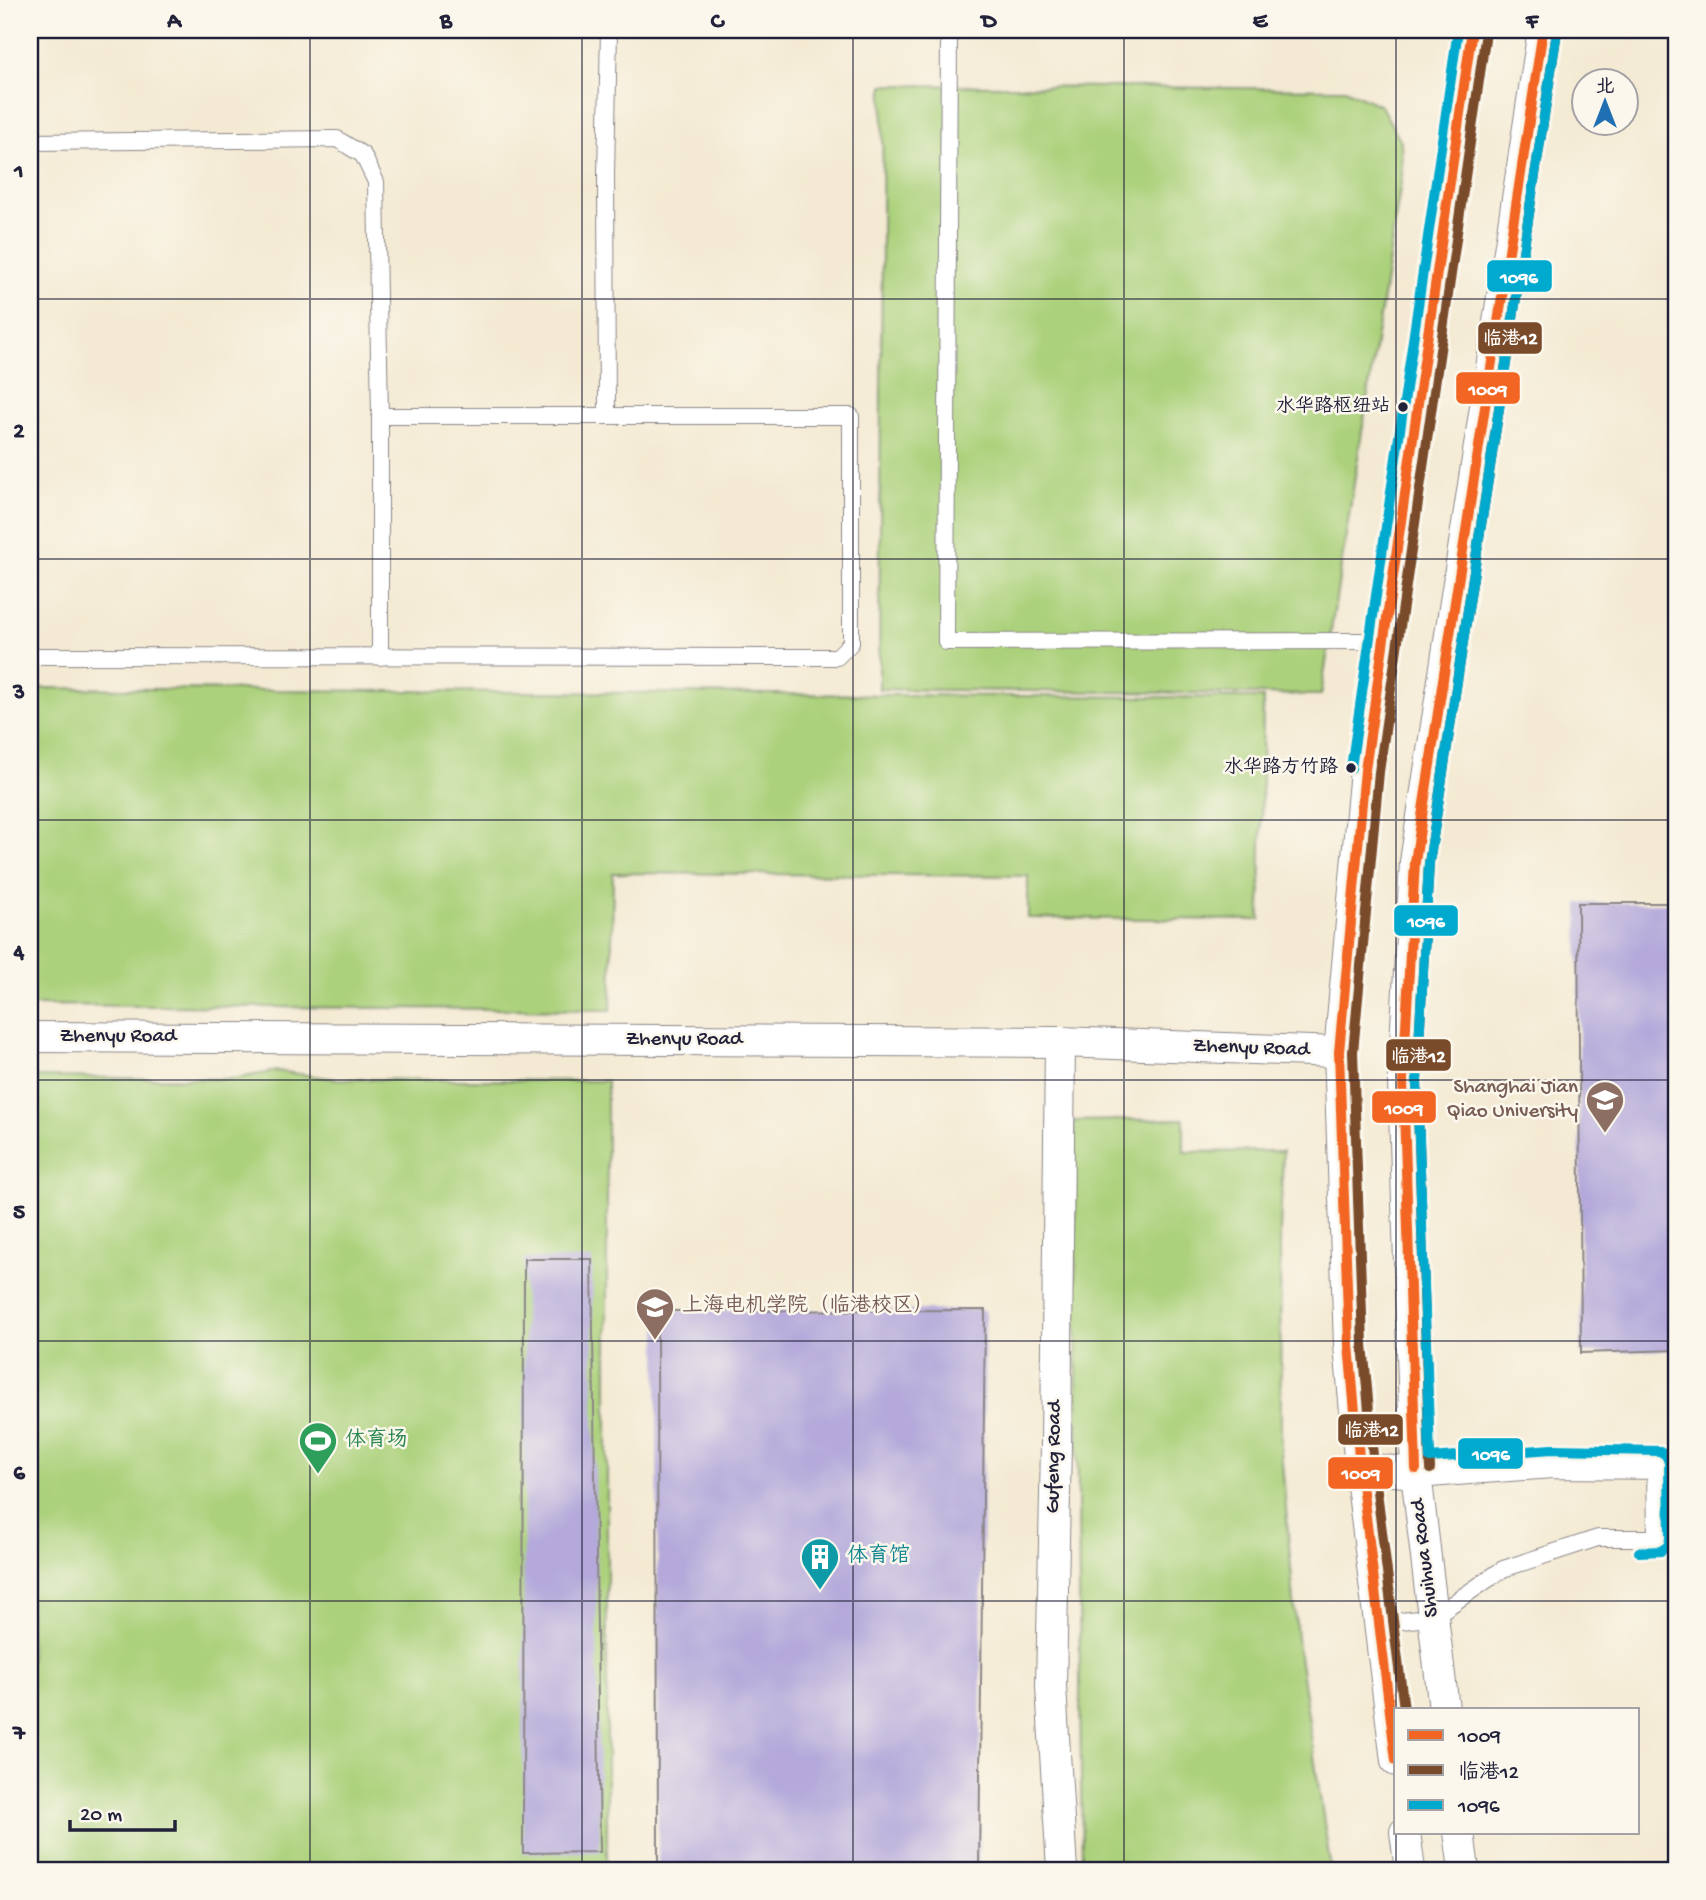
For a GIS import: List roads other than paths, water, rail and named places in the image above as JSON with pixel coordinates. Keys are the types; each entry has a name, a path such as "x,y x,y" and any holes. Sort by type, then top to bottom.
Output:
{"street":[{"path":"1394,1745 1360,1468 1349,1345 1339,1052 1365,770 1472,30"},
{"name":"Shuihua Road","path":"1444,1708 1416,1473 1403,1081 1415,862 1543,30"},
{"name":"Zhenyu Road","path":"30,1037 1060,1042 1339,1052"},
{"name":"Gufeng Road","path":"1060,1042 1051,1686 1062,1870"},
{"path":"1360,1468 1416,1473 1552,1462 1666,1464"},
{"path":"1405,1834 1410,1870"},
{"path":"1459,1834 1464,1870"}],"lane":[{"path":"607,416 606,174 609,30"},
{"path":"949,30 946,642 1384,641"},
{"path":"30,142 337,139 363,155 376,182 380,657"},
{"path":"30,656 837,657 851,643 851,416 380,416"},
{"path":"1379,1624 1433,1617 1503,1569 1598,1538 1656,1538 1666,1464"}],"place":[{"name":"水华路枢纽站","path":"1403,407"},
{"name":"水华路方竹路","path":"1351,768"},
{"name":"Shanghai Jian Qiao University","path":"1605,1134"},
{"name":"上海电机学院（临港校区）","path":"655,1341"},
{"name":"体育场","path":"318,1475"},
{"name":"体育馆","path":"820,1591"}]}
